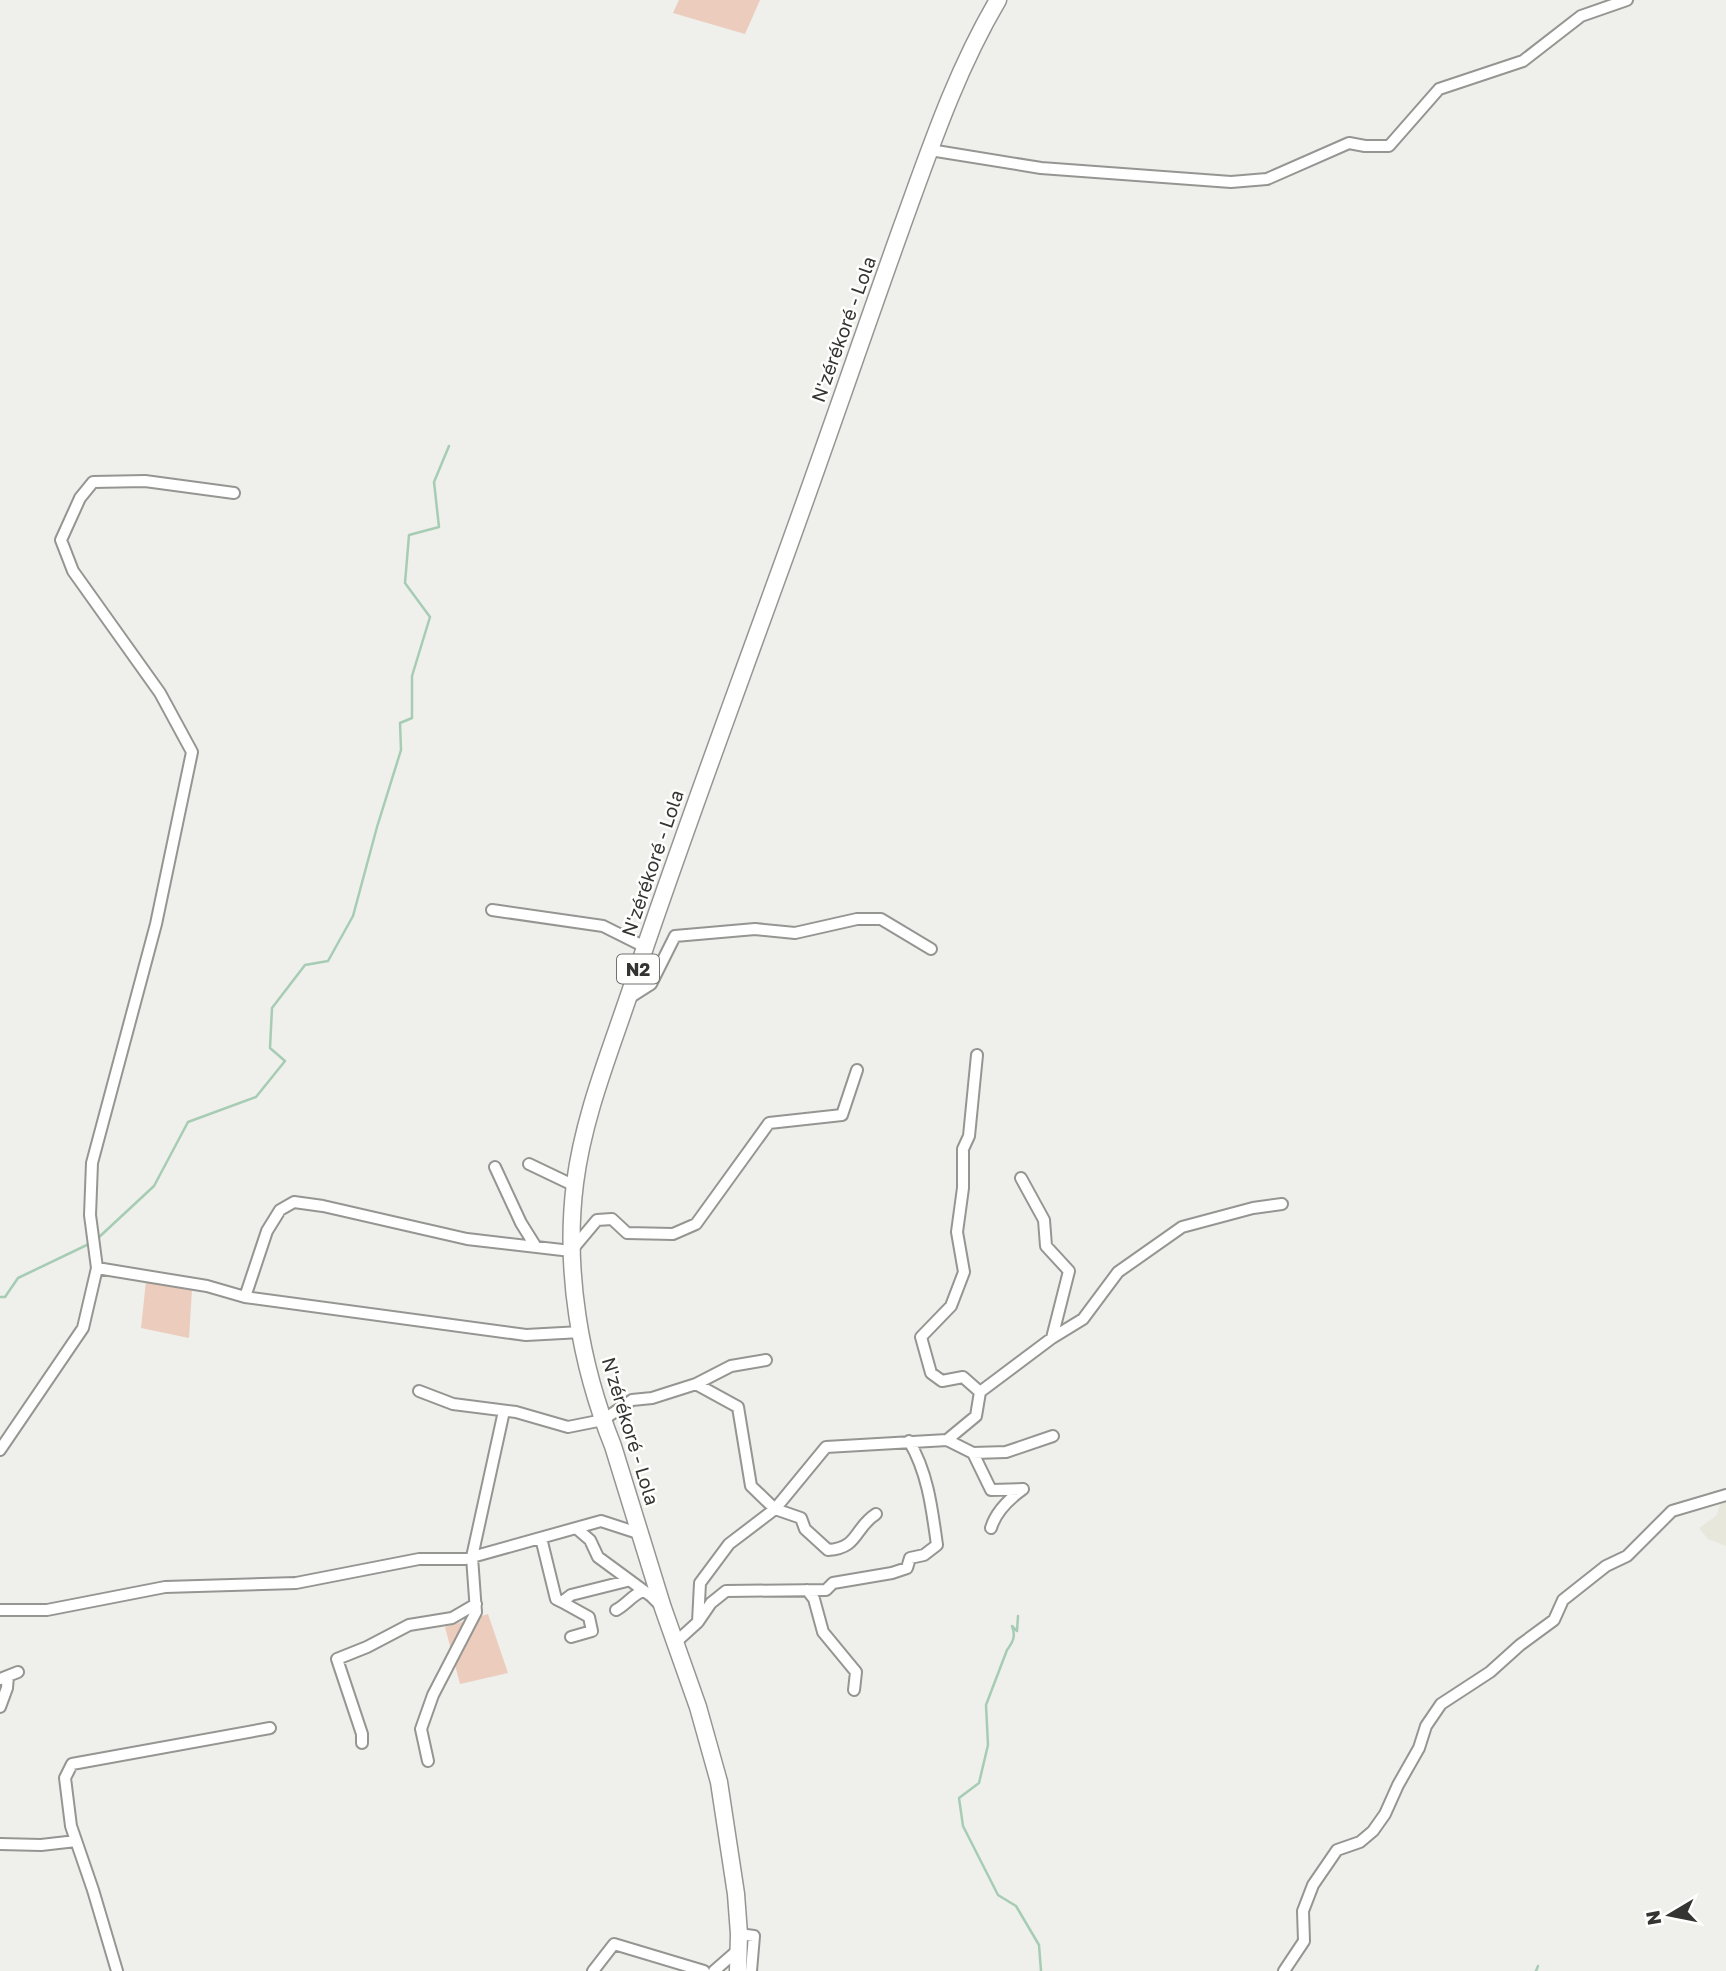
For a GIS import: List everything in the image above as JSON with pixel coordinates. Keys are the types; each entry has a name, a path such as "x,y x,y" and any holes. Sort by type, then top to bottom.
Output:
{"highway":[{"name":"N'zérékoré - Lola","path":"738,1971 739,1942 730,1845 719,1782 698,1707 663,1608 603,1420 581,1332 571,1251 575,1186 588,1115 705,775 776,583 843,388 963,65 998,0"}],"street":[{"path":"930,150 1041,168 1231,182 1267,179 1349,144 1389,146 1439,89 1523,61 1581,16 1627,0"},
{"path":"0,1450 83,1328 97,1268 90,1215 92,1163 156,924 192,752 160,693 73,571 61,540 80,498 93,482 145,481 234,493"},
{"path":"492,910 603,926 645,947"},
{"path":"628,999 651,984 675,936 755,929 795,933 857,919 881,919 931,949"},
{"path":"977,1055 970,1136 963,1149 963,1188 957,1231 964,1272 951,1306 921,1337 932,1373 942,1381 963,1377 980,1392"},
{"path":"246,1297 267,1231 279,1210 295,1202 467,1239 571,1251 597,1220 612,1219 627,1233 673,1234 696,1224 769,1122 842,1115 857,1070"},
{"path":"529,1164 575,1186"},
{"path":"495,1167 521,1223 536,1247"},
{"path":"1021,1178 1044,1220 1045,1246 1069,1271 1052,1338"},
{"path":"947,1440 976,1416 980,1392 1052,1338 1083,1319 1118,1272 1182,1227 1253,1208 1282,1204"},
{"path":"97,1268 206,1286 246,1297 526,1335 581,1332"},
{"path":"419,1391 453,1404 505,1410 568,1427 603,1420 632,1401 652,1398 696,1384 731,1366 766,1360"},
{"path":"696,1384 738,1407 751,1486 775,1508 801,1518 805,1528 828,1550 842,1549 854,1541 865,1521 876,1514"},
{"path":"428,1761 421,1729 433,1695 477,1612 472,1557 505,1410"},
{"path":"698,1622 699,1583 729,1544 775,1508 826,1447 947,1440 973,1453 1006,1452 1054,1436"},
{"path":"677,1642 698,1622 711,1603 726,1591 826,1590 833,1583 907,1568 910,1558 924,1555 937,1545 926,1479 909,1441"},
{"path":"973,1453 991,1490 1023,1489 1007,1501 993,1520 991,1528"},
{"path":"1284,1971 1304,1941 1303,1911 1313,1885 1337,1850 1360,1842 1373,1831 1385,1814 1419,1748 1426,1726 1441,1704 1490,1672 1554,1620 1563,1600 1606,1566 1627,1556 1672,1511 1726,1495"},
{"path":"0,1610 47,1610 165,1587 296,1583 419,1559 472,1557 601,1521 641,1534"},
{"path":"576,1528 590,1540 598,1557 663,1608"},
{"path":"541,1538 556,1599 589,1617 592,1631 571,1637"},
{"path":"562,1602 570,1595 627,1581"},
{"path":"807,1590 814,1599 823,1632 856,1672 854,1689"},
{"path":"616,1610 634,1594 643,1591"},
{"path":"362,1743 362,1734 337,1659 409,1625 452,1618 476,1604"},
{"path":"0,1707 9,1676"},
{"path":"117,1971 71,1826 65,1778 72,1764 270,1728"},
{"path":"0,1844 41,1845 76,1841"},
{"path":"714,1971 739,1942 754,1936 751,1971"},
{"path":"593,1971 614,1944 704,1971"}],"shaded area":[{"path":"679,0 760,0 745,34 673,13"},
{"path":"146,1281 192,1289 189,1338 141,1328"},
{"path":"1726,1498 1726,1546 1708,1539 1699,1528 1716,1516"},
{"path":"488,1614 508,1673 460,1684 445,1627"}],"waterway":[{"path":"97,1239 154,1186 188,1122 256,1097 285,1061 270,1048 272,1008 305,965 328,961 353,916 401,750 400,723 412,718 412,676 430,617 405,583 409,535 439,527 434,482 449,446"},
{"path":"0,1297 5,1297 18,1278 91,1243"},
{"path":"1018,1616 1017,1631 1012,1626 1013,1639 986,1705 988,1745 979,1783 959,1798 963,1826 998,1895 1016,1906 1039,1945 1041,1971"},
{"path":"1536,1971 1538,1966"}]}
